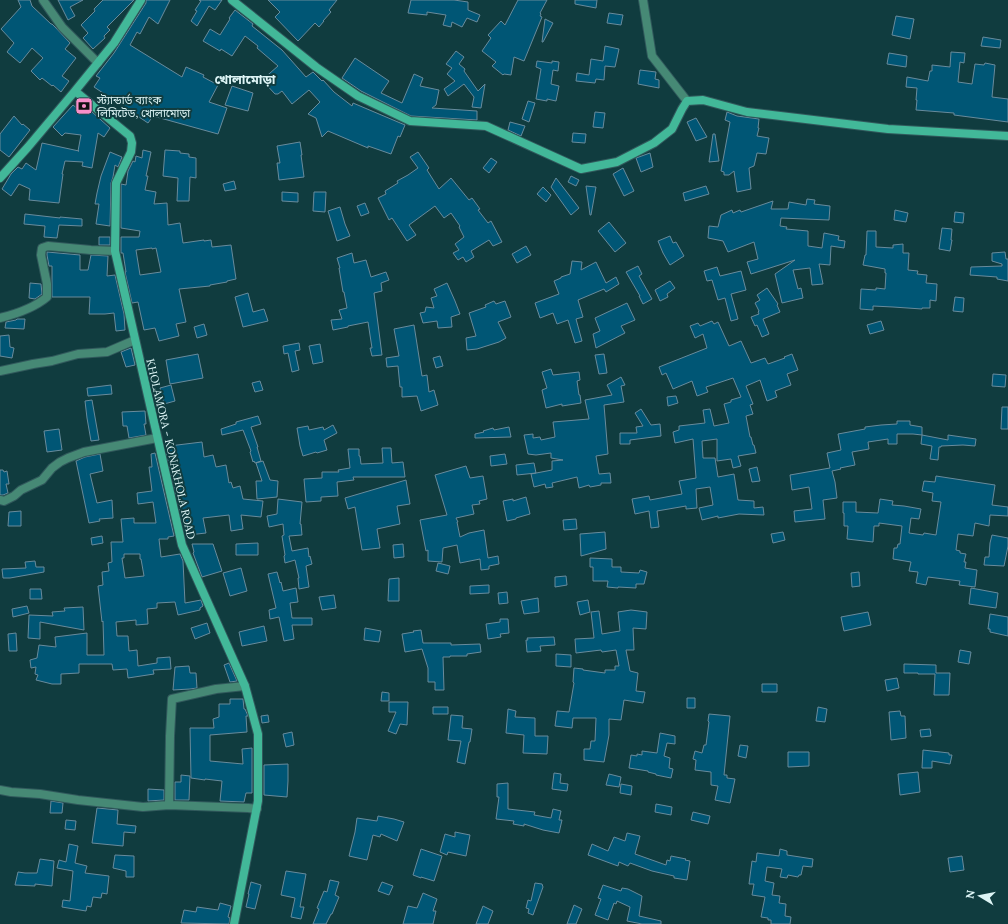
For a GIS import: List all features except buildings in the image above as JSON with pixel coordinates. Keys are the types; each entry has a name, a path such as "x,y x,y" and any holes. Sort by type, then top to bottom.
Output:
{"main road":[{"path":"0,178 28,147 114,43 141,0"},
{"path":"232,0 316,67 358,96 410,121 486,126 581,169 617,162 654,143 672,129 687,101 703,100 747,112 888,129 1008,136"},
{"name":"KHOLAMORA - KONAKHOLA ROAD","path":"75,91 130,136 132,143 131,152 116,183 115,251 182,545 245,686 258,734 257,809 234,924"}],"street":[{"path":"44,0 62,27 98,63"},
{"path":"643,0 652,56 687,101"},
{"path":"0,318 15,314 42,302 47,297 46,278 41,255 42,248 48,246 115,251"},
{"path":"0,371 52,361 78,354 107,352 135,340"},
{"path":"0,500 14,496 21,490 42,480 52,468 68,458 84,452 157,438"},
{"path":"169,805 172,699 216,689 245,686"},
{"path":"0,790 143,807 169,805 257,809"}],"place":[{"name":"স্ট্যান্ডার্ড ব্যাংক লিমিটেড, খোলামোড়া","path":"84,106"}],"district":[{"name":"খোলামোড়া","path":"245,79"}]}
